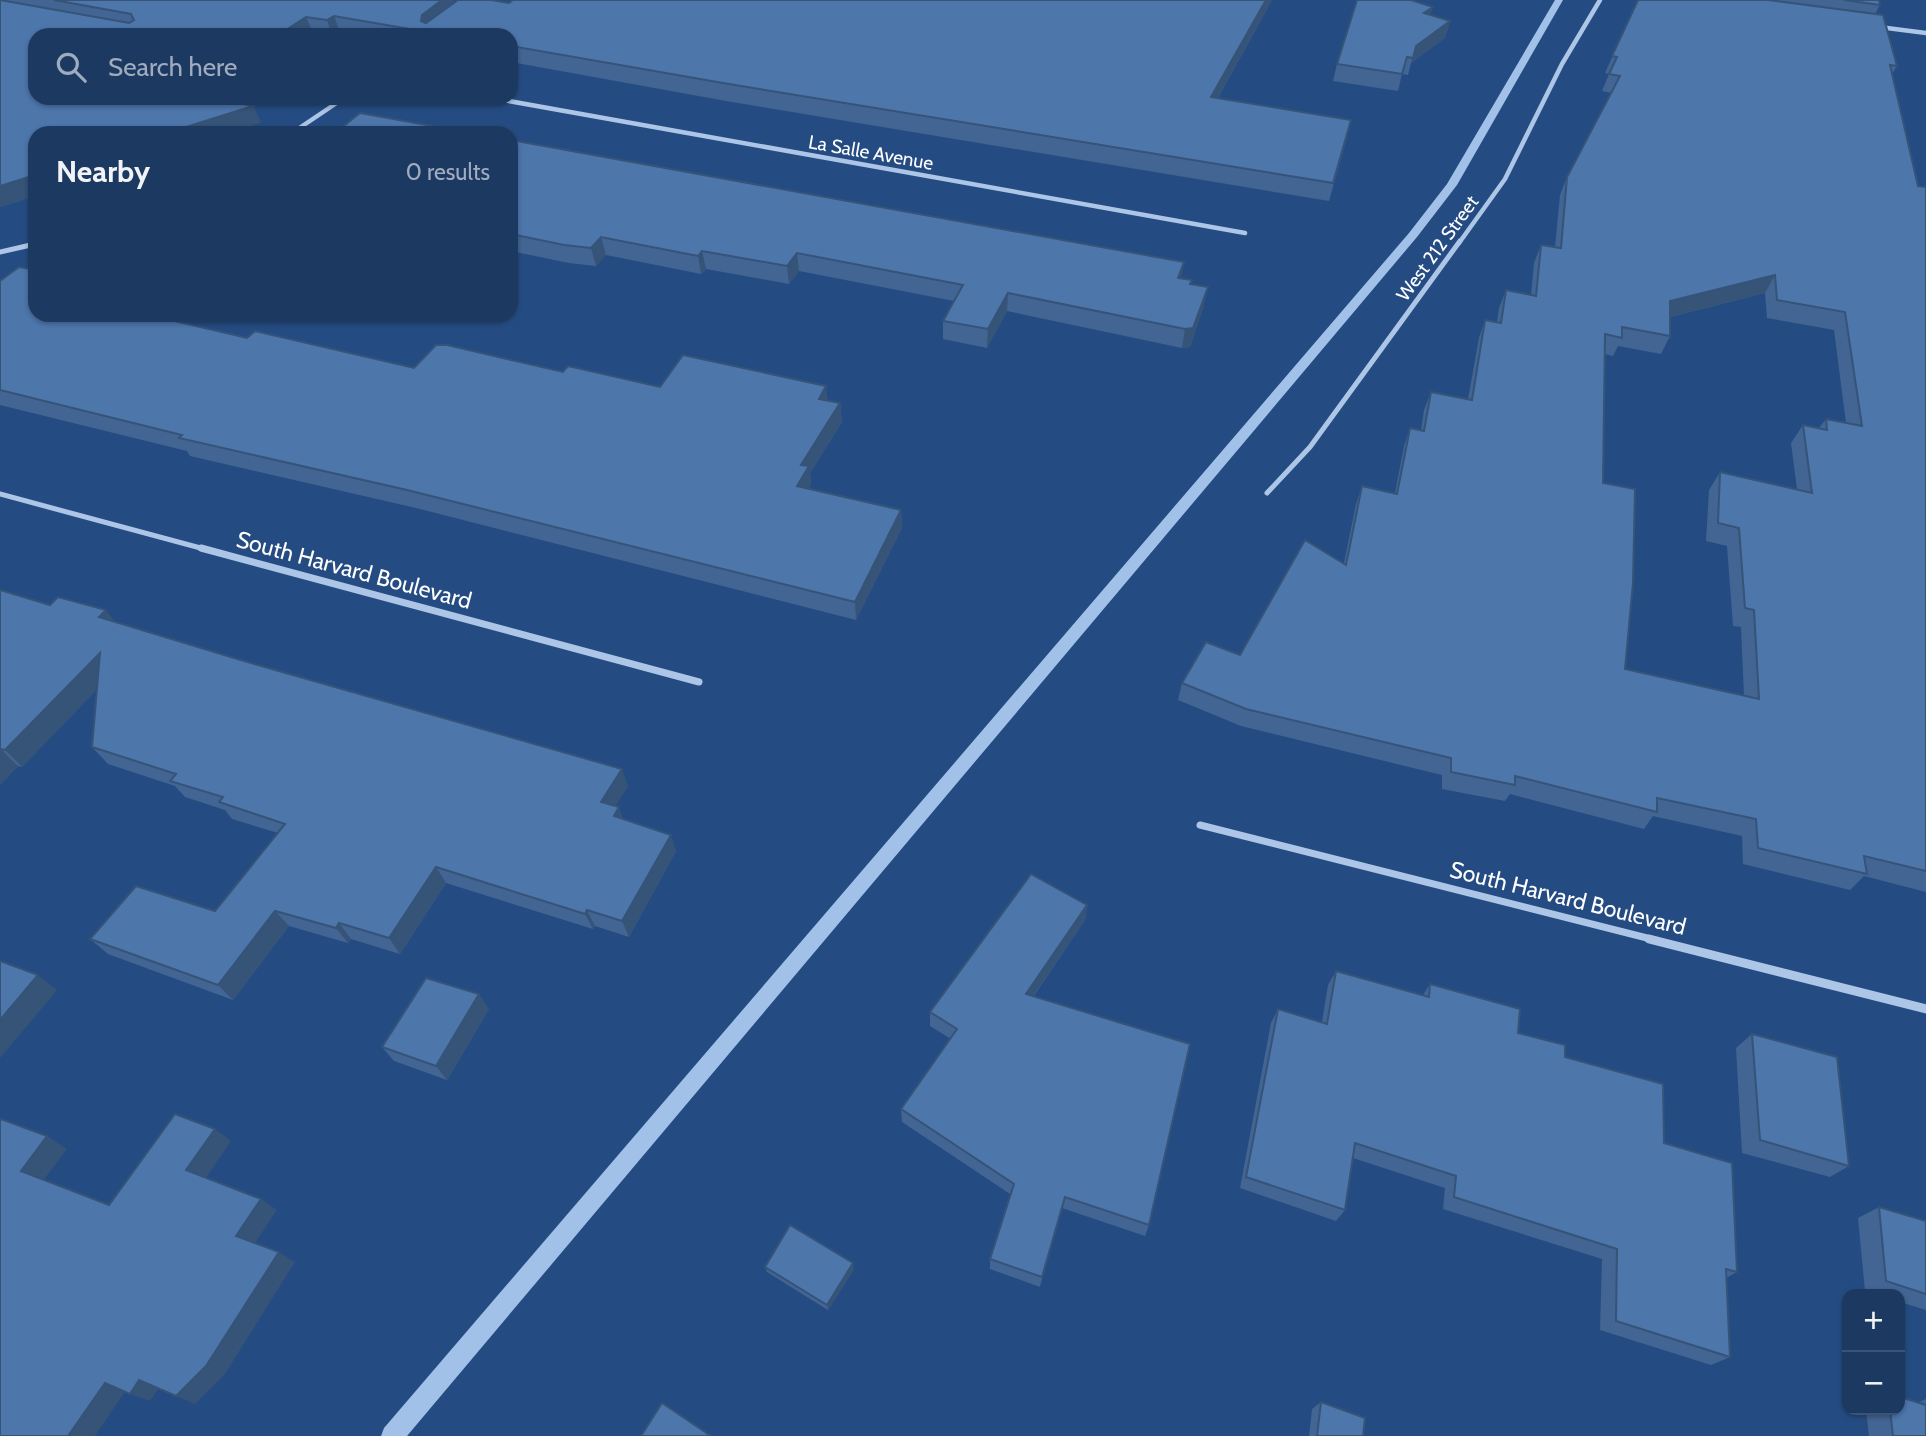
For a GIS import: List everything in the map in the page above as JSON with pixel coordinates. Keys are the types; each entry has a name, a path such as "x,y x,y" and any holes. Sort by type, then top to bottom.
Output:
{"street":[{"name":"West 212 Street","path":"1267,493 1310,447 1505,179 1562,64 1600,0"},
{"path":"1872,26 1926,33"},
{"name":"La Salle Avenue","path":"518,103 1245,233"},
{"path":"302,126 334,105"},
{"path":"0,253 28,246"},
{"name":"South Harvard Boulevard","path":"0,494 699,682"},
{"name":"South Harvard Boulevard","path":"1200,825 1926,1009"}],"building":[{"path":"0,0 129,23 134,20 131,14 54,0 442,0 422,15 421,21 426,23 458,0 509,3 513,0 1266,0 1211,97 1351,120 1333,183 518,47 518,28 404,28 334,16 327,20 306,17 289,28 28,28 28,105 253,106 189,126 28,126 28,177 0,186"},
{"path":"1357,0 1411,0 1433,7 1424,13 1450,21 1416,46 1413,58 1407,57 1402,74 1337,64"},
{"path":"1638,0 1768,0 1883,15 1897,66 1890,65 1918,186 1926,187 1926,871 1864,856 1867,874 1758,848 1756,819 1657,798 1657,812 1515,776 1515,785 1451,772 1451,758 1246,709 1182,683 1206,642 1240,655 1305,540 1346,565 1362,486 1397,494 1410,428 1424,431 1431,392 1472,400 1485,320 1501,323 1506,290 1536,296 1541,245 1561,248 1567,177 1620,76 1609,74 1617,57 1612,56","holes":["1775,275 1777,300 1845,312 1862,426 1826,419 1827,430 1803,425 1812,493 1720,472 1718,523 1739,528 1745,608 1754,610 1759,699 1625,669 1633,583 1635,489 1603,483 1605,334 1622,338 1622,327 1670,336 1670,301"]},
{"path":"1844,0 1879,0 1880,5"},
{"path":"360,113 432,126 344,126"},
{"path":"518,141 1184,262 1178,278 1192,280 1190,284 1208,287 1193,328 1185,329 1008,293 988,329 943,321 963,285 797,253 787,266 702,251 698,256 601,237 591,248 518,235"},
{"path":"19,267 28,269 28,322 179,322 247,338 255,331 414,368 436,345 447,345 563,372 568,366 660,387 683,355 826,386 819,399 840,403 801,465 809,466 797,486 901,510 855,602 407,490 179,438 182,435 0,390 0,281"},
{"path":"0,590 50,605 58,597 106,610 99,617 622,769 601,802 619,807 614,816 671,835 622,921 587,910 585,914 436,867 389,938 339,923 336,928 275,911 218,985 90,939 136,886 215,911 285,824 219,802 223,797 170,781 176,774 92,747 100,653 5,750 0,750"},
{"path":"1031,874 1087,905 1026,994 1190,1044 1149,1225 1065,1197 1042,1277 990,1259 1014,1184 901,1109 957,1029 930,1012"},
{"path":"0,961 38,975 0,1020"},
{"path":"1336,971 1429,997 1430,984 1520,1009 1518,1033 1565,1045 1565,1057 1663,1084 1664,1143 1732,1163 1737,1272 1726,1269 1730,1357 1616,1321 1617,1249 1454,1197 1456,1176 1355,1143 1345,1210 1246,1177 1278,1009 1327,1024"},
{"path":"426,978 479,994 436,1066 382,1047"},
{"path":"1752,1034 1837,1057 1849,1166 1760,1140"},
{"path":"175,1114 215,1129 186,1170 261,1199 236,1236 279,1252 206,1366 176,1396 139,1380 130,1394 105,1383 68,1436 0,1436 1,1119 47,1136 21,1171 109,1205"},
{"path":"1879,1207 1926,1221 1926,1294 1886,1281"},
{"path":"790,1225 853,1263 827,1305 765,1267"},
{"path":"1905,1399 1926,1405 1926,1436 1893,1436 1891,1415 1905,1415"},
{"path":"1321,1402 1365,1418 1363,1436 1317,1436"},
{"path":"662,1403 711,1436 641,1436"}],"waterway":[{"path":"392,1436 1413,235 1452,185 1559,0"}]}
